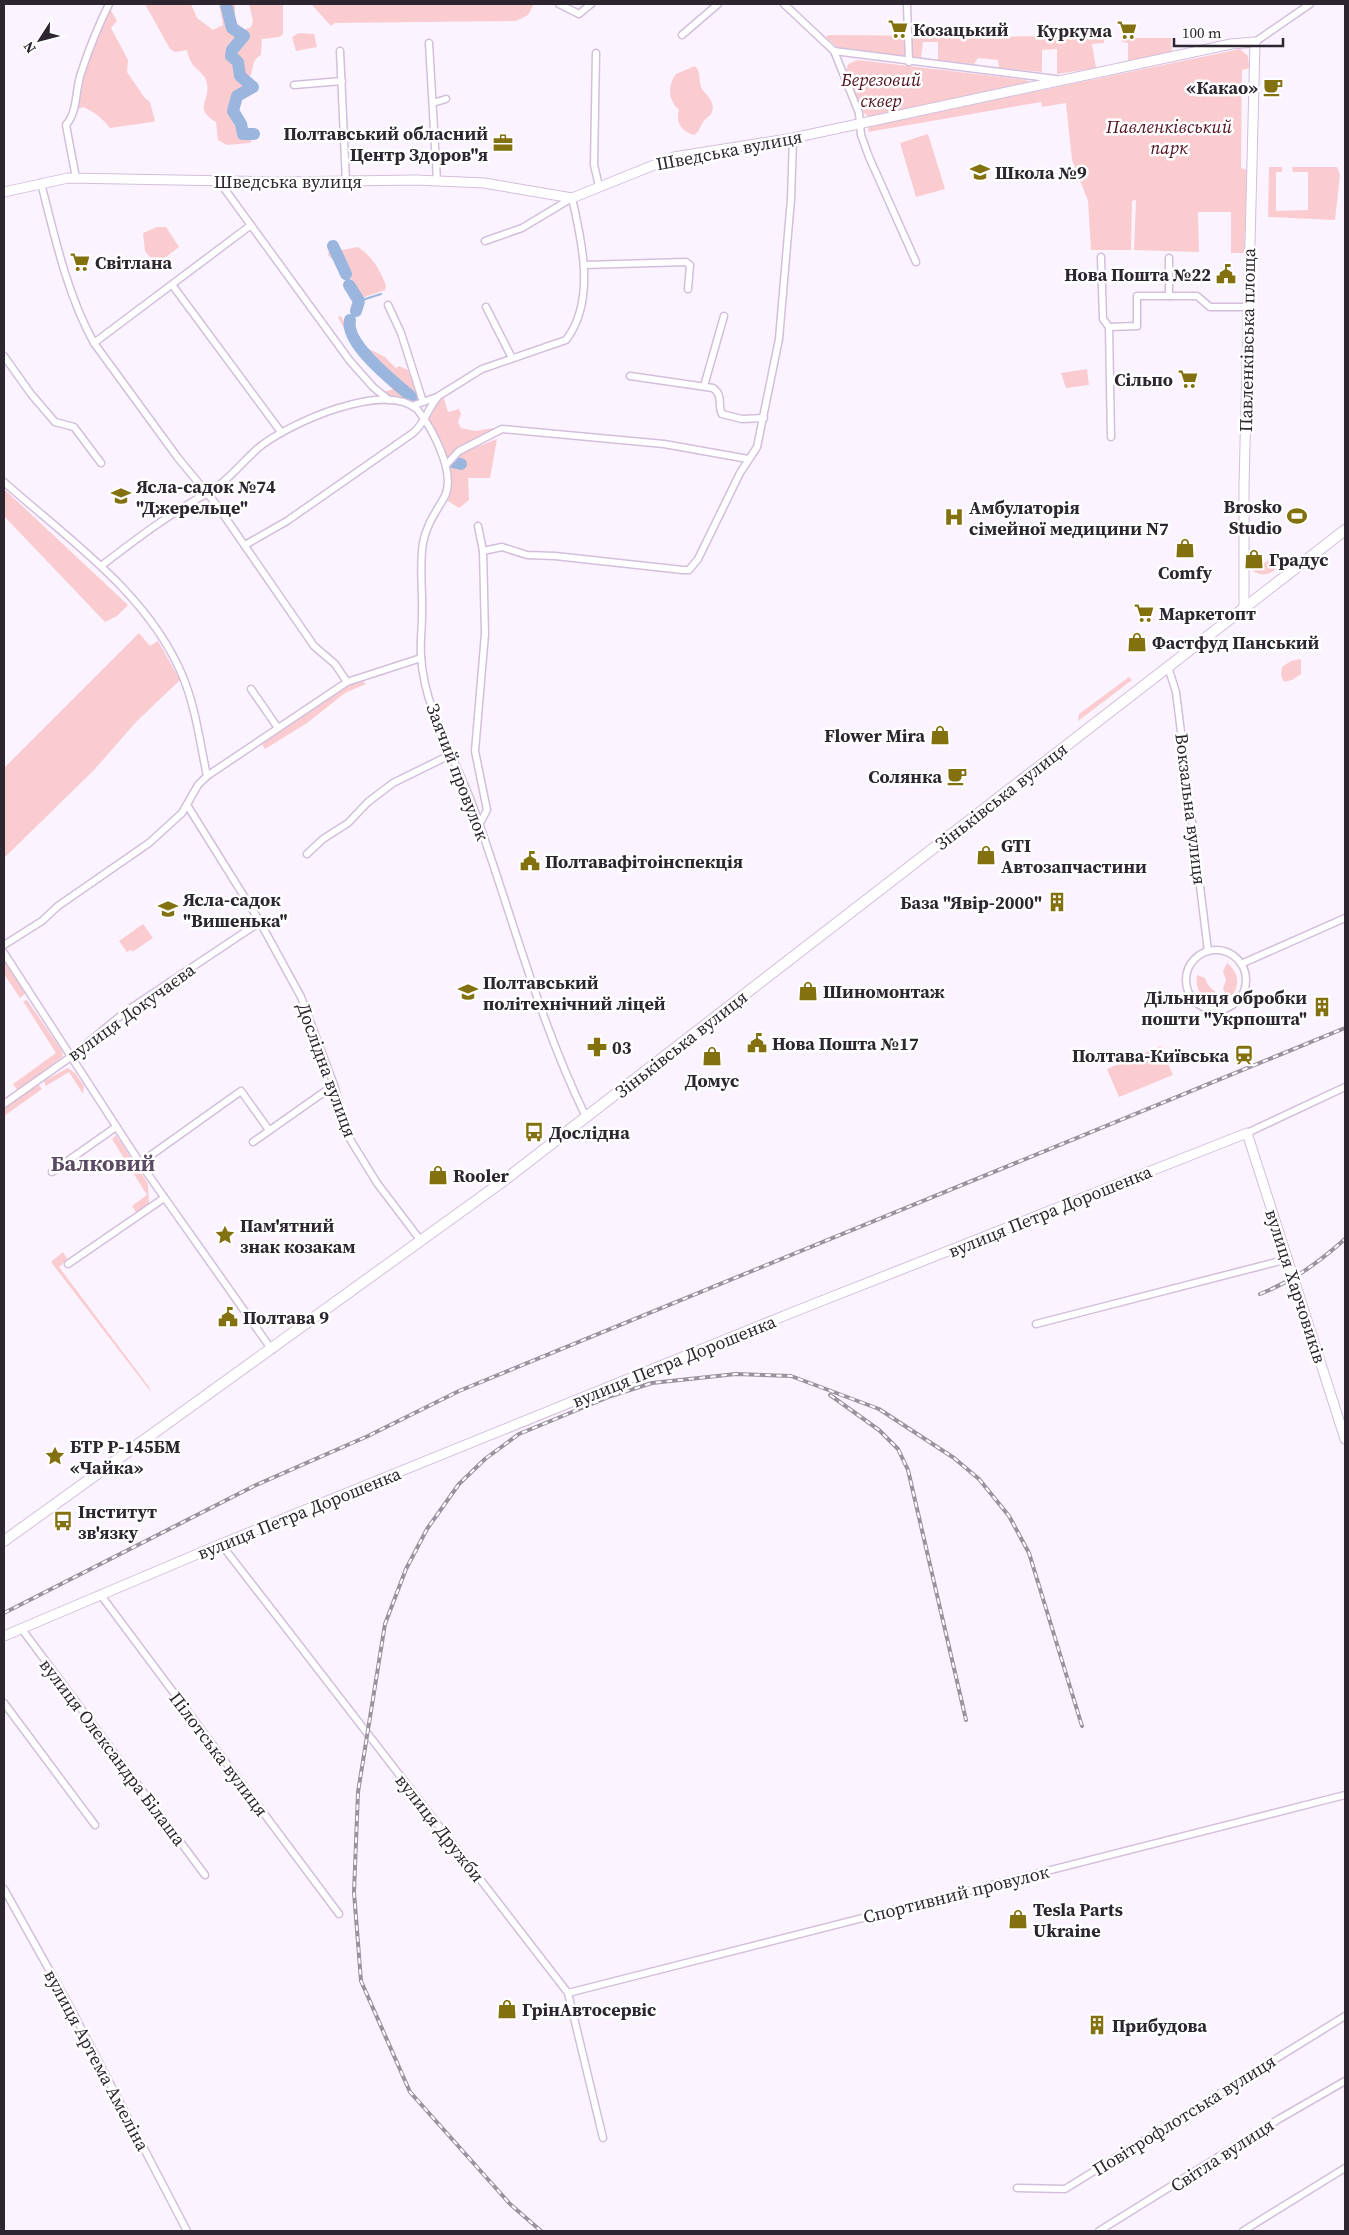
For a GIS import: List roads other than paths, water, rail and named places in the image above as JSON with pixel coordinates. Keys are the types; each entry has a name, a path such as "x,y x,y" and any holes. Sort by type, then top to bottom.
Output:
{"main road":[{"name":"Зіньківська вулиця","path":"4,1541 272,1350 586,1117 1345,530"}],"street":[{"path":"76,178 66,125 74,115 74,96 81,72 109,4"},
{"path":"559,4 579,14 591,4"},
{"path":"682,35 718,4"},
{"path":"784,4 834,51 861,122 862,134 870,157 916,262"},
{"path":"907,4 909,62"},
{"name":"Шведська вулиця","path":"485,241 522,228 572,198 599,186 674,157 793,138 1231,44 1255,42 1310,4"},
{"name":"Павленківська площа","path":"1244,608 1242,564 1255,42"},
{"path":"429,43 437,181"},
{"path":"340,51 346,182"},
{"name":"Шведська вулиця","path":"834,51 1061,80"},
{"path":"596,53 594,165 599,186"},
{"path":"294,85 342,81"},
{"path":"433,103 446,99"},
{"path":"483,551 502,547 535,556 689,570 698,560 748,459 757,448 764,418 782,310 791,199 793,138"},
{"name":"Шведська вулиця","path":"4,192 41,183 76,178 346,182 437,181 484,183 572,198"},
{"path":"218,180 350,361 373,387 390,400"},
{"path":"41,183 66,279 94,343 178,458 245,544 314,646 335,664 347,682"},
{"path":"101,566 141,536 207,493 261,446 281,432 335,408 361,402 390,400 412,406 437,397 473,374 512,358 563,341 569,335 580,304 584,265 572,198"},
{"path":"94,343 252,226"},
{"path":"1101,257 1104,319 1109,327 1111,437"},
{"path":"1169,258 1169,296"},
{"path":"584,265 686,262 690,265 688,288"},
{"path":"173,286 281,432"},
{"path":"1109,327 1137,326 1137,296 1197,296 1210,307 1248,306"},
{"path":"388,305 401,332 423,402"},
{"path":"486,307 512,358"},
{"path":"704,386 724,316"},
{"path":"4,356 55,422 74,427 101,463"},
{"path":"630,376 713,388 719,393 722,414 742,419 764,418"},
{"path":"245,544 288,522 410,436 425,420 427,410 437,397"},
{"name":"Заячий провулок","path":"412,406 425,420 446,465 448,479 446,494 429,522 421,557 421,658 438,723 479,825 568,1080 586,1117"},
{"path":"446,465 459,451 497,430 664,444 748,459"},
{"path":"4,482 101,566 151,624 178,665 192,703 207,776"},
{"path":"478,526 483,551 485,634 475,751 487,810 479,825"},
{"path":"4,945 42,921 58,906 138,852 182,813 198,785 207,776 347,682 421,658"},
{"name":"Вокзальна вулиця","path":"1168,667 1176,692 1208,952"},
{"path":"251,689 278,728"},
{"path":"307,854 323,839 348,823 368,802 393,783 452,754"},
{"name":"Дослідна вулиця","path":"187,804 260,922 302,998 334,1085 348,1136 377,1183 421,1241"},
{"path":"1241,964 1345,918"},
{"name":"вулиця Докучаєва","path":"4,1104 72,1056 125,1012 260,922"},
{"path":"4,952 140,1163 272,1350"},
{"path":"1208,952 1227,952 1241,964 1246,982 1239,1000 1222,1010 1205,1008 1192,997 1187,987 1186,976 1196,958 1208,952"},
{"path":"253,1142 334,1085"},
{"name":"вулиця Петра Дорошенка","path":"4,1636 221,1544 796,1311 1247,1133 1345,1087"},
{"path":"140,1163 241,1091 269,1130"},
{"path":"52,1172 116,1127"},
{"name":"вулиця Харчовиків","path":"1247,1133 1345,1438"},
{"path":"68,1264 164,1198"},
{"path":"1036,1324 1288,1259"},
{"name":"вулиця Дружби","path":"221,1544 568,1993 603,2138"},
{"name":"Пілотська вулиця","path":"100,1594 339,1914"},
{"name":"вулиця Олександра Білаша","path":"21,1628 206,1875"},
{"path":"4,1703 95,1825"},
{"name":"Спортивний провулок","path":"568,1993 1345,1795"},
{"name":"вулиця Артема Амеліна","path":"4,1889 70,2007 186,2231"},
{"name":"Повітрофлотська вулиця","path":"1017,2188 1065,2189 1345,2016"},
{"name":"Світла вулиця","path":"1099,2231 1279,2119 1345,2081"},
{"path":"1243,2231 1345,2168"}],"waterway":[{"path":"226,4 232,28 244,36 232,50 231,56 238,62 240,76 253,87 237,96 233,111 241,124 243,134 254,134"},
{"path":"333,246 346,274"},
{"path":"349,285 359,301 356,311"},
{"path":"359,301 381,294"},
{"path":"350,320 350,330 363,352 414,399"},
{"path":"452,462 461,464"}],"railway":[{"path":"4,1613 254,1486 368,1436 459,1391 1345,1028"},
{"path":"1260,1294 1305,1271 1345,1239"},
{"path":"541,2231 510,2204 410,2092 361,1981 354,1892 358,1792 385,1624 406,1569 427,1529 459,1484 485,1459 519,1434 611,1396 652,1383 736,1374 791,1376 879,1409 954,1458 979,1479 1009,1516 1029,1553 1082,1726"},
{"path":"830,1395 879,1430 898,1449 908,1470 966,1720"}],"place":[{"name":"Козацький","path":"898,29"},
{"name":"Куркума","path":"1127,30"},
{"name":"«Какао»","path":"1273,87"},
{"name":"Полтавський обласний Центр Здоров\"я","path":"503,143"},
{"name":"Школа №9","path":"980,172"},
{"name":"Світлана","path":"80,262"},
{"name":"Нова Пошта №22","path":"1226,274"},
{"name":"Сільпо","path":"1188,379"},
{"name":"Ясла-садок №74 \"Джерельце\"","path":"121,496"},
{"name":"Brosko Studio","path":"1297,516"},
{"name":"Амбулаторія сімейної медицини N7","path":"954,517"},
{"name":"Comfy","path":"1185,548"},
{"name":"Градус","path":"1254,559"},
{"name":"Маркетопт","path":"1144,613"},
{"name":"Фастфуд Панський","path":"1137,642"},
{"name":"Flower Mira","path":"940,735"},
{"name":"Солянка","path":"957,776"},
{"name":"GTI Автозапчастини","path":"986,855"},
{"name":"Полтавафітоінспекція","path":"530,861"},
{"name":"База \"Явір-2000\"","path":"1057,902"},
{"name":"Ясла-садок \"Вишенька\"","path":"168,909"},
{"name":"Шиномонтаж","path":"808,991"},
{"name":"Полтавський політехнічний ліцей","path":"468,992"},
{"name":"Дільниця обробки пошти \"Укрпошта\"","path":"1322,1007"},
{"name":"Нова Пошта №17","path":"757,1043"},
{"name":"03","path":"597,1047"},
{"name":"Полтава-Київська","path":"1244,1055"},
{"name":"Домус","path":"712,1056"},
{"name":"Дослідна","path":"534,1132"},
{"name":"Rooler","path":"438,1175"},
{"name":"Пам'ятний знак козакам","path":"225,1235"},
{"name":"Полтава 9","path":"228,1317"},
{"name":"БТР Р-145БМ «Чайка»","path":"55,1456"},
{"name":"Інститут зв'язку","path":"63,1521"},
{"name":"Tesla Parts Ukraine","path":"1018,1919"},
{"name":"ГрінАвтосервіс","path":"507,2009"},
{"name":"Прибудова","path":"1097,2025"}],"district":[{"name":"Балковий","path":"103,1163"}],"park label":[{"name":"Березовий сквер","path":"881,89"},
{"name":"Павленківський парк","path":"1169,136"}]}
